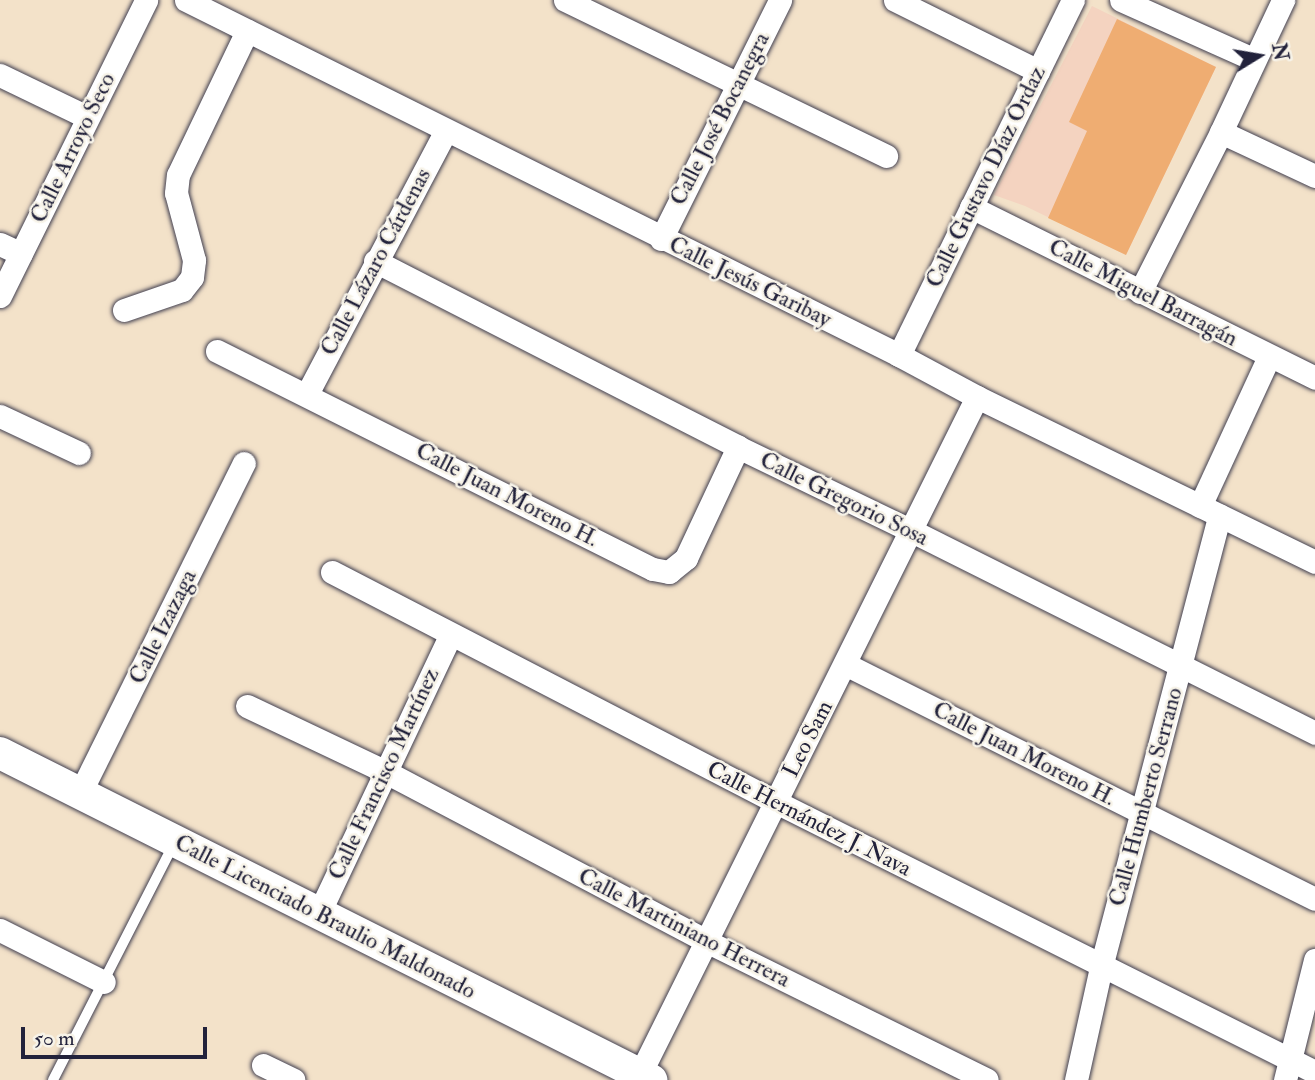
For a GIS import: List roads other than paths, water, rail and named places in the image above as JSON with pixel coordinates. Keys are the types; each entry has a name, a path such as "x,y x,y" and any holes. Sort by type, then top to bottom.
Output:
{"street":[{"name":"Calle Arroyo Seco","path":"0,296 146,0"},
{"name":"Calle Jesús Garibay","path":"186,0 661,239 899,355 977,397 1315,562"},
{"path":"565,0 886,156"},
{"name":"Calle José Bocanegra","path":"661,239 780,0"},
{"path":"894,0 1038,71"},
{"name":"Calle Gustavo Díaz Ordaz","path":"899,355 1073,0"},
{"path":"1121,0 1253,59"},
{"path":"1140,292 1221,132 1283,0"},
{"path":"124,310 182,290 192,278 194,260 176,193 178,175 247,31"},
{"path":"0,75 87,117"},
{"name":"Calle Lázaro Cárdenas","path":"307,394 446,130"},
{"path":"1221,132 1315,176"},
{"name":"Calle Miguel Barragán","path":"971,207 1315,378"},
{"path":"0,244 21,254"},
{"name":"Calle Gregorio Sosa","path":"375,261 738,447 1315,733"},
{"name":"Calle Juan Moreno H.","path":"217,351 653,569 669,572 685,558 738,447"},
{"name":"Calle Humberto Serrano","path":"1076,1080 1101,967 1180,664 1210,511 1269,356"},
{"name":"Leo Sam","path":"643,1078 706,941 977,397"},
{"path":"0,416 79,453"},
{"name":"Calle Izazaga","path":"81,791 244,463"},
{"name":"Calle Hernández J. Nava","path":"332,572 450,636 1101,967 1287,1069 1315,1072"},
{"name":"Calle Francisco Martínez","path":"319,913 450,636"},
{"name":"Calle Juan Moreno H.","path":"845,664 1315,899"},
{"name":"Calle Martiniano Herrera","path":"247,706 384,771 706,941 987,1080"},
{"name":"Calle Licenciado Braulio Maldonado","path":"0,753 81,791 176,842 643,1078"},
{"path":"0,930 104,982"},
{"path":"1287,1069 1315,960"},
{"path":"263,1065 294,1080"}],"lane":[{"path":"53,1080 176,842"}]}
